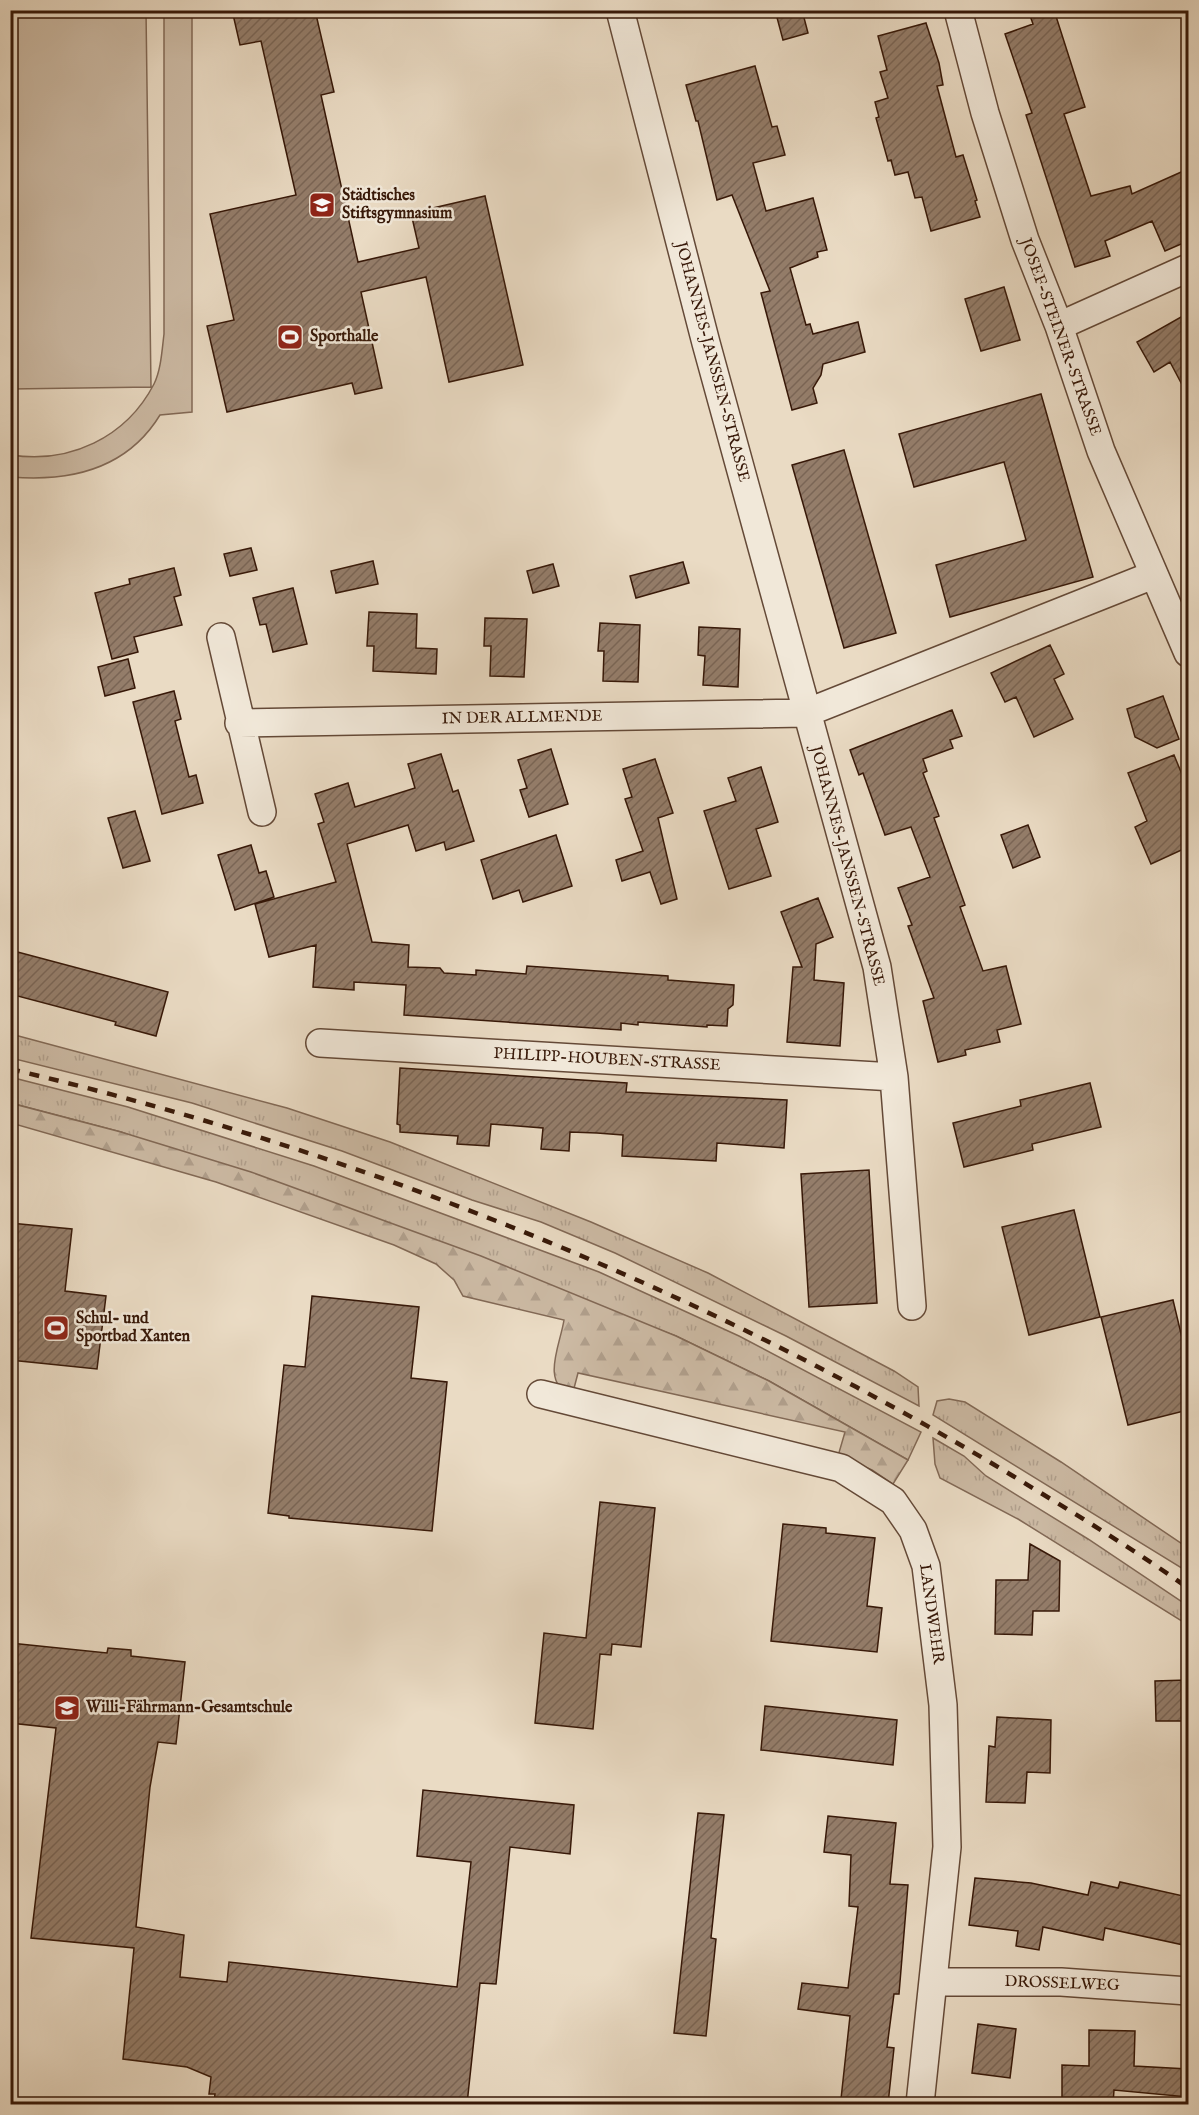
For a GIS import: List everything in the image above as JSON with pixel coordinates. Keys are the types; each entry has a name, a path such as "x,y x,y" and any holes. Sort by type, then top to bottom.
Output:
{"street":[{"name":"JOHANNES-JANSSEN-STRASSE","path":"620,10 806,713 877,967 894,1077 912,1306"},
{"name":"JOSEF-STEINER-STRASSE","path":"958,10 985,112 1025,240 1059,326 1101,451 1188,653"},
{"path":"1059,326 1188,268"},
{"path":"806,713 1153,575"},
{"path":"221,637 239,723 262,812"},
{"name":"IN DER ALLMENDE","path":"239,723 806,713"},
{"name":"PHILIPP-HOUBEN-STRASSE","path":"320,1043 894,1077"},
{"name":"LANDWEHR","path":"541,1394 841,1468 878,1490 904,1514 913,1530 926,1566 943,1705 947,1847 920,2104"},
{"name":"DROSSELWEG","path":"934,1982 1061,1982 1188,1991"}],"green space":[{"path":"10,11 146,11 151,387 11,389"},
{"path":"164,11 192,11 192,412 160,415 147,433 131,448 114,460 96,468 55,477 11,477 11,455 33,457 74,451 112,433 142,403 156,378 164,334"},
{"path":"11,1034 287,1108 390,1142 591,1222 708,1273 894,1371 918,1387 919,1406 786,1336 615,1253 541,1222 472,1200 342,1151 192,1103 11,1058"},
{"path":"10,1077 128,1107 314,1166 599,1272 739,1336 921,1432 908,1460 769,1381 676,1336 121,1132 11,1103"},
{"path":"10,1103 121,1132 251,1172 481,1256 676,1336 769,1381 908,1460 893,1484 872,1470 838,1456 845,1432 578,1373 572,1396 562,1390 554,1373 556,1352 564,1320 463,1296 454,1280 436,1264 394,1245 216,1182 11,1123"},
{"path":"949,1399 965,1402 1061,1462 1188,1548 1188,1572 933,1415 937,1401"},
{"path":"933,1438 964,1456 986,1476 1088,1539 1188,1606 1188,1625 1018,1519 940,1478 935,1464"}],"building":[{"path":"232,10 315,10 334,92 321,95 358,262 419,248 411,213 485,196 523,365 449,382 426,277 361,292 382,388 355,394 352,383 227,412 207,326 234,320 210,214 296,195 261,41 240,45"},
{"path":"775,10 802,10 808,33 783,40"},
{"path":"1028,10 1054,10 1085,107 1064,114 1091,196 1130,186 1132,194 1188,169 1188,241 1165,251 1152,221 1105,241 1110,256 1075,267 1026,115 1032,113 1005,34 1033,24"},
{"path":"926,23 939,63 943,85 937,86 956,157 963,155 980,217 931,231 922,197 915,198 908,172 895,175 891,160 888,161 876,118 879,117 875,102 888,98 880,72 887,70 878,36"},
{"path":"755,66 772,127 777,126 785,155 753,163 766,211 813,198 827,250 817,252 818,257 790,268 806,325 810,324 813,334 858,322 865,352 823,364 821,375 813,388 817,403 792,410 761,293 770,291 732,195 717,200 698,121 696,121 686,85"},
{"path":"1004,287 1020,340 981,351 965,299"},
{"path":"1188,313 1188,396 1170,362 1154,372 1137,342"},
{"path":"1041,394 1093,577 950,617 936,565 1026,540 1004,462 914,487 899,434"},
{"path":"844,450 896,633 844,648 792,465"},
{"path":"251,548 257,570 230,576 224,554"},
{"path":"373,561 378,584 336,593 331,571"},
{"path":"683,562 689,583 636,598 630,576"},
{"path":"553,564 559,586 533,593 527,571"},
{"path":"174,568 181,595 174,597 182,625 134,637 138,652 112,659 95,593 130,584 129,579"},
{"path":"293,588 307,644 273,652 266,624 260,625 253,598"},
{"path":"369,612 417,614 416,648 437,649 436,674 373,671 374,646 367,646"},
{"path":"485,618 527,619 524,677 490,676 491,646 484,646"},
{"path":"600,623 640,625 638,682 603,681 604,651 598,651"},
{"path":"699,627 740,629 738,687 703,685 705,656 698,655"},
{"path":"1050,645 1064,674 1054,679 1073,719 1034,737 1016,697 1005,702 991,673"},
{"path":"128,659 135,688 105,696 98,667"},
{"path":"174,691 181,719 175,721 189,777 196,775 203,803 162,814 133,702"},
{"path":"1163,696 1179,739 1157,748 1135,737 1127,709"},
{"path":"952,710 962,736 950,740 953,748 923,759 927,771 923,773 939,816 934,818 965,905 960,907 983,971 1006,966 1021,1024 997,1030 1000,1042 965,1050 966,1055 938,1062 923,1001 934,998 908,926 912,925 898,888 930,877 911,827 885,835 863,773 859,775 850,750"},
{"path":"551,749 568,804 529,817 520,790 527,788 518,760"},
{"path":"441,754 453,792 458,790 474,841 446,850 444,842 416,851 408,825 347,844 372,942 409,945 408,967 440,968 444,973 476,975 476,970 526,974 527,966 668,976 668,980 734,985 733,1005 728,1009 727,1026 707,1025 707,1027 638,1022 638,1025 621,1023 621,1030 404,1015 406,985 354,982 354,990 313,987 316,945 269,957 255,904 336,882 318,824 324,822 315,794 348,783 355,807 415,788 408,764"},
{"path":"1174,755 1188,789 1188,847 1151,864 1135,827 1147,821 1128,773"},
{"path":"655,759 673,813 658,818 677,899 661,904 650,872 622,881 616,860 643,851 625,799 632,797 623,769"},
{"path":"761,767 778,822 756,829 771,876 729,889 704,811 736,801 728,778"},
{"path":"135,811 150,861 123,868 108,818"},
{"path":"1028,825 1040,857 1013,868 1001,835"},
{"path":"556,835 572,886 523,902 519,890 493,899 481,860"},
{"path":"251,845 259,873 266,871 274,897 235,910 218,855"},
{"path":"818,898 833,937 816,944 814,980 844,983 840,1046 787,1042 793,967 802,967 781,912"},
{"path":"10,950 168,992 156,1036 115,1025 116,1022 10,994"},
{"path":"400,1068 627,1083 626,1092 787,1100 784,1148 717,1143 716,1161 622,1156 623,1135 570,1132 569,1151 541,1149 543,1128 491,1124 489,1146 457,1144 458,1136 400,1132 400,1125 397,1124"},
{"path":"1090,1083 1101,1127 1032,1144 1033,1150 964,1167 953,1123 1021,1106 1020,1100"},
{"path":"869,1170 877,1303 809,1307 801,1174"},
{"path":"1074,1210 1100,1317 1029,1335 1002,1227"},
{"name":"Schul- und Sportbad Xanten","path":"10,1223 72,1229 65,1291 106,1296 97,1369 10,1360"},
{"path":"312,1296 419,1307 411,1378 447,1382 432,1531 289,1518 289,1516 268,1513 284,1365 305,1367"},
{"path":"1173,1300 1188,1363 1188,1410 1128,1425 1101,1317"},
{"path":"600,1502 655,1508 641,1647 612,1644 611,1655 600,1654 593,1729 535,1723 544,1633 586,1638"},
{"path":"783,1524 826,1528 826,1533 875,1538 867,1606 882,1608 877,1652 771,1641"},
{"path":"1030,1544 1060,1561 1059,1611 1033,1611 1032,1635 995,1634 996,1580 1028,1580"},
{"path":"10,1643 107,1653 108,1648 131,1650 131,1656 185,1662 176,1744 158,1742 150,1787 136,1927 184,1935 180,1977 227,1982 229,1962 457,1987 471,1862 417,1856 423,1790 574,1805 570,1854 510,1847 496,1984 480,1983 467,2104 214,2102 215,2094 209,2094 211,2077 187,2067 123,2059 134,1948 31,1938 56,1728 10,1723"},
{"path":"1187,1680 1188,1721 1156,1721 1155,1681"},
{"path":"765,1706 897,1720 893,1765 761,1750"},
{"path":"997,1717 1051,1720 1050,1773 1027,1772 1025,1803 986,1802 989,1746 995,1747"},
{"path":"698,1813 724,1815 711,1938 716,1939 706,2036 674,2033"},
{"path":"828,1816 896,1823 890,1884 908,1885 899,1994 894,1994 887,2047 894,2048 888,2104 841,2099 850,2016 798,2009 802,1983 848,1988 858,1907 849,1906 851,1855 824,1852"},
{"path":"975,1878 1031,1883 1088,1895 1091,1882 1118,1888 1120,1882 1188,1897 1188,1946 1105,1928 1103,1940 1043,1927 1039,1950 1016,1946 1018,1931 969,1925"},
{"path":"978,2024 1016,2029 1010,2078 972,2073"},
{"path":"1089,2030 1135,2031 1134,2066 1188,2069 1188,2097 1114,2090 1113,2104 1062,2104 1062,2065 1089,2066"}],"railway":[{"path":"10,1069 142,1103 272,1141 401,1185 528,1234 652,1287 775,1345 895,1408 1124,1544 1188,1588"}],"place":[{"name":"Städtisches Stiftsgymnasium","path":"322,205"},
{"name":"Sporthalle","path":"290,337"},
{"name":"Schul- und Sportbad Xanten","path":"56,1328"},
{"name":"Willi-Fährmann-Gesamtschule","path":"67,1708"}]}
